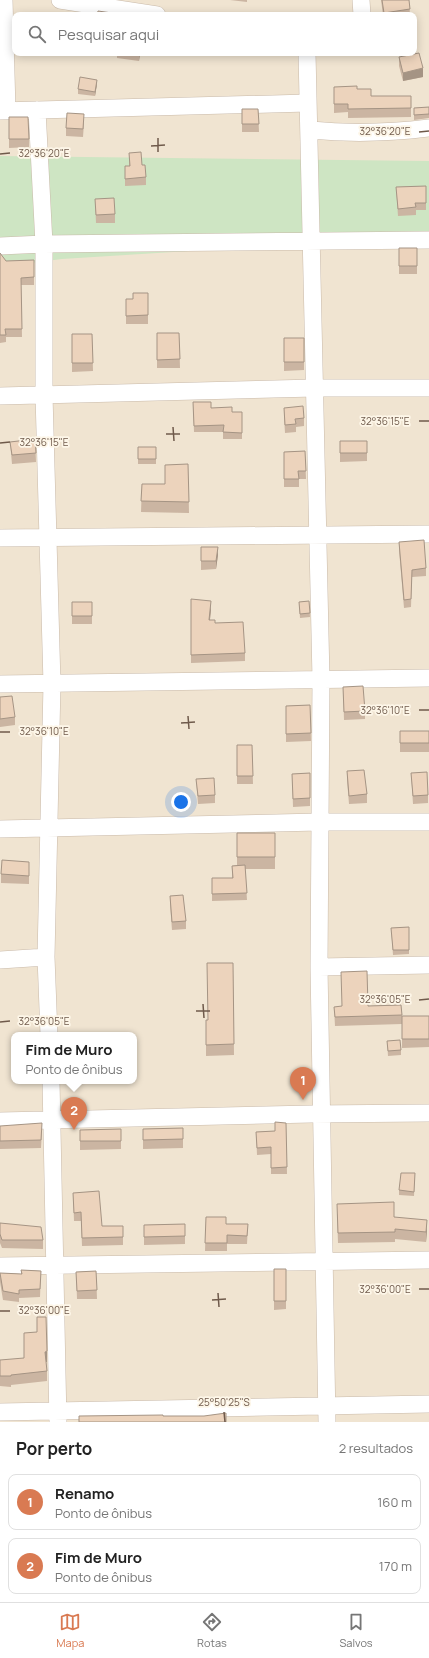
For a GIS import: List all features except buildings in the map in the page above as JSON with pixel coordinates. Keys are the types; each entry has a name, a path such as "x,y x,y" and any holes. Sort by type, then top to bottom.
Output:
{"street":[{"path":"4,0 3,111 308,103"},
{"path":"60,0 138,12"},
{"path":"361,0 362,12"},
{"path":"307,56 310,130 321,679 319,967 323,1260 327,1414"},
{"path":"37,110 44,244 44,395 52,684 46,957 49,1032"},
{"path":"310,130 344,133 404,131 429,128"},
{"path":"0,246 44,244 429,240"},
{"path":"0,396 314,388 429,388"},
{"path":"0,538 429,534"},
{"path":"0,684 429,678"},
{"path":"0,829 319,822 429,822"},
{"path":"0,960 46,957"},
{"path":"319,967 429,965"},
{"path":"51,1084 58,1417"},
{"path":"0,1121 429,1113"},
{"path":"0,1266 323,1260 429,1260"},
{"path":"0,1412 58,1417 327,1414 429,1404"}],"shaded area":[{"path":"0,0 429,0 429,1422 0,1422"}],"green space":[{"path":"0,156 429,161 429,236 62,259 0,267"}],"place":[{"name":"Renamo","path":"303,1100"},
{"name":"Fim de Muro","path":"74,1130"}]}
